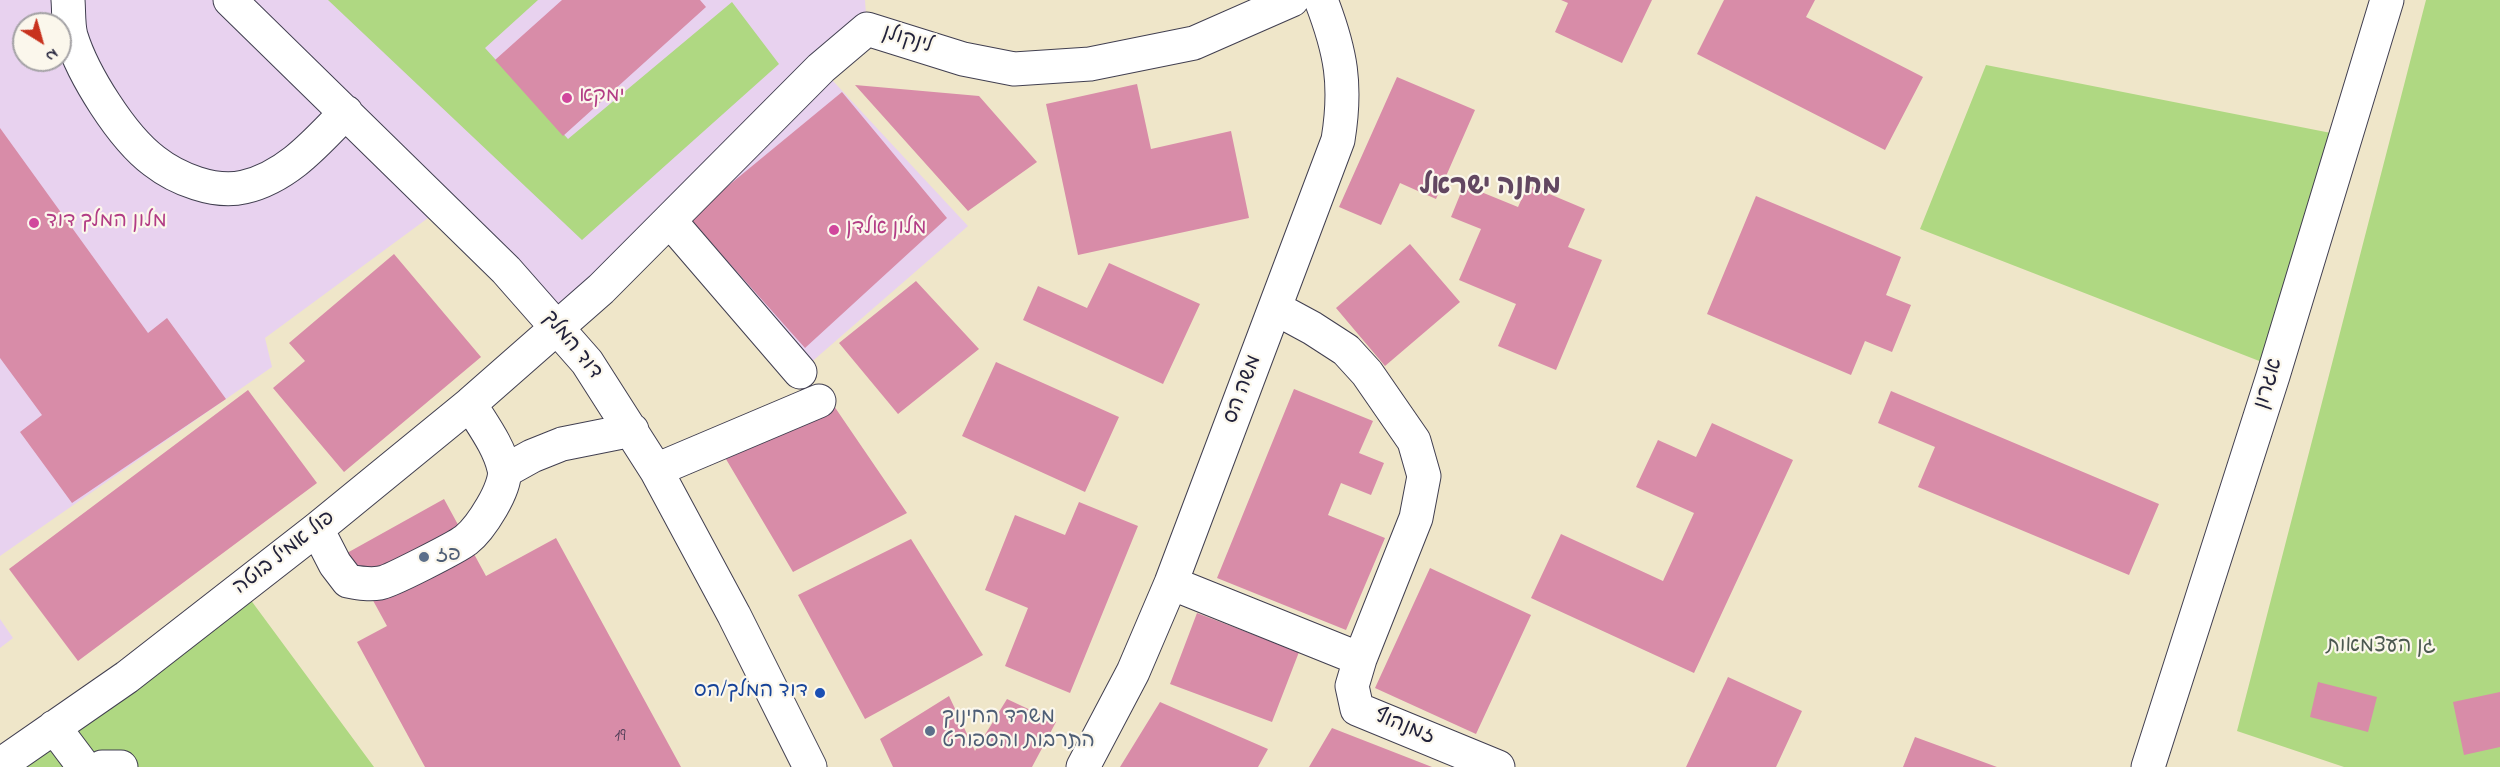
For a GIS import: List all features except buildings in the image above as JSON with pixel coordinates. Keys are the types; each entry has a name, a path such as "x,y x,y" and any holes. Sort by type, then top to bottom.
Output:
{"street":[{"path":"68,0 70,34 82,66 96,90 130,137 154,161 184,179 213,188 242,188 271,178 292,165 346,112"},
{"name":"דוד המלך","path":"230,0 451,215 558,327 587,362 656,470 735,615 810,767"},
{"name":"לינקולן","path":"558,327 670,221 821,68 867,29 963,59 1014,69 1090,64 1194,43 1292,0"},
{"name":"משה הס","path":"1083,767 1133,672 1171,583 1338,140 1343,108 1342,70 1333,33 1321,0"},
{"name":"אגרון","path":"2148,767 2273,376 2382,4"},
{"path":"670,221 800,372"},
{"path":"1171,583 1360,659 1416,518 1424,476 1414,441 1367,373 1346,350 1312,327 1275,308"},
{"name":"פול אמיל בוטה","path":"0,765 127,677 317,529 470,404 558,327"},
{"path":"656,470 819,401"},
{"path":"317,529 335,564 348,581 365,584 383,583 466,540 485,519 500,489 505,471 492,440 470,404"},
{"path":"505,471 532,456 562,444 632,430"},
{"name":"זמנהוף","path":"1360,659 1352,686 1357,709 1498,767"},
{"path":"54,727 84,767"},
{"path":"102,767 121,767"}],"shaded area":[{"path":"0,0 865,0 867,29 821,68 968,226 800,372 670,221 558,327 443,207 265,338 272,367 0,556"},
{"path":"0,619 13,638 0,648"}],"green space":[{"path":"328,0 538,0 485,48 568,139 732,2 779,64 582,240"},
{"name":"גן העצמאות","path":"2426,0 2500,0 2500,767 2344,767 2237,731"},
{"path":"1986,65 2331,133 2267,364 1920,229"},
{"path":"250,599 374,767 23,767"}],"place":[{"name":"ימקא","path":"567,98"},
{"name":"מלון המלך דוד","path":"34,223"},
{"name":"מלון אלדן","path":"834,230"},
{"name":"פז","path":"424,557"},
{"name":"דוד המלך/הס","path":"820,693"},
{"name":"משרד החינוך התרבות והספורט","path":"930,731"}],"district":[{"name":"מחנה ישראל","path":"1490,189"}]}
